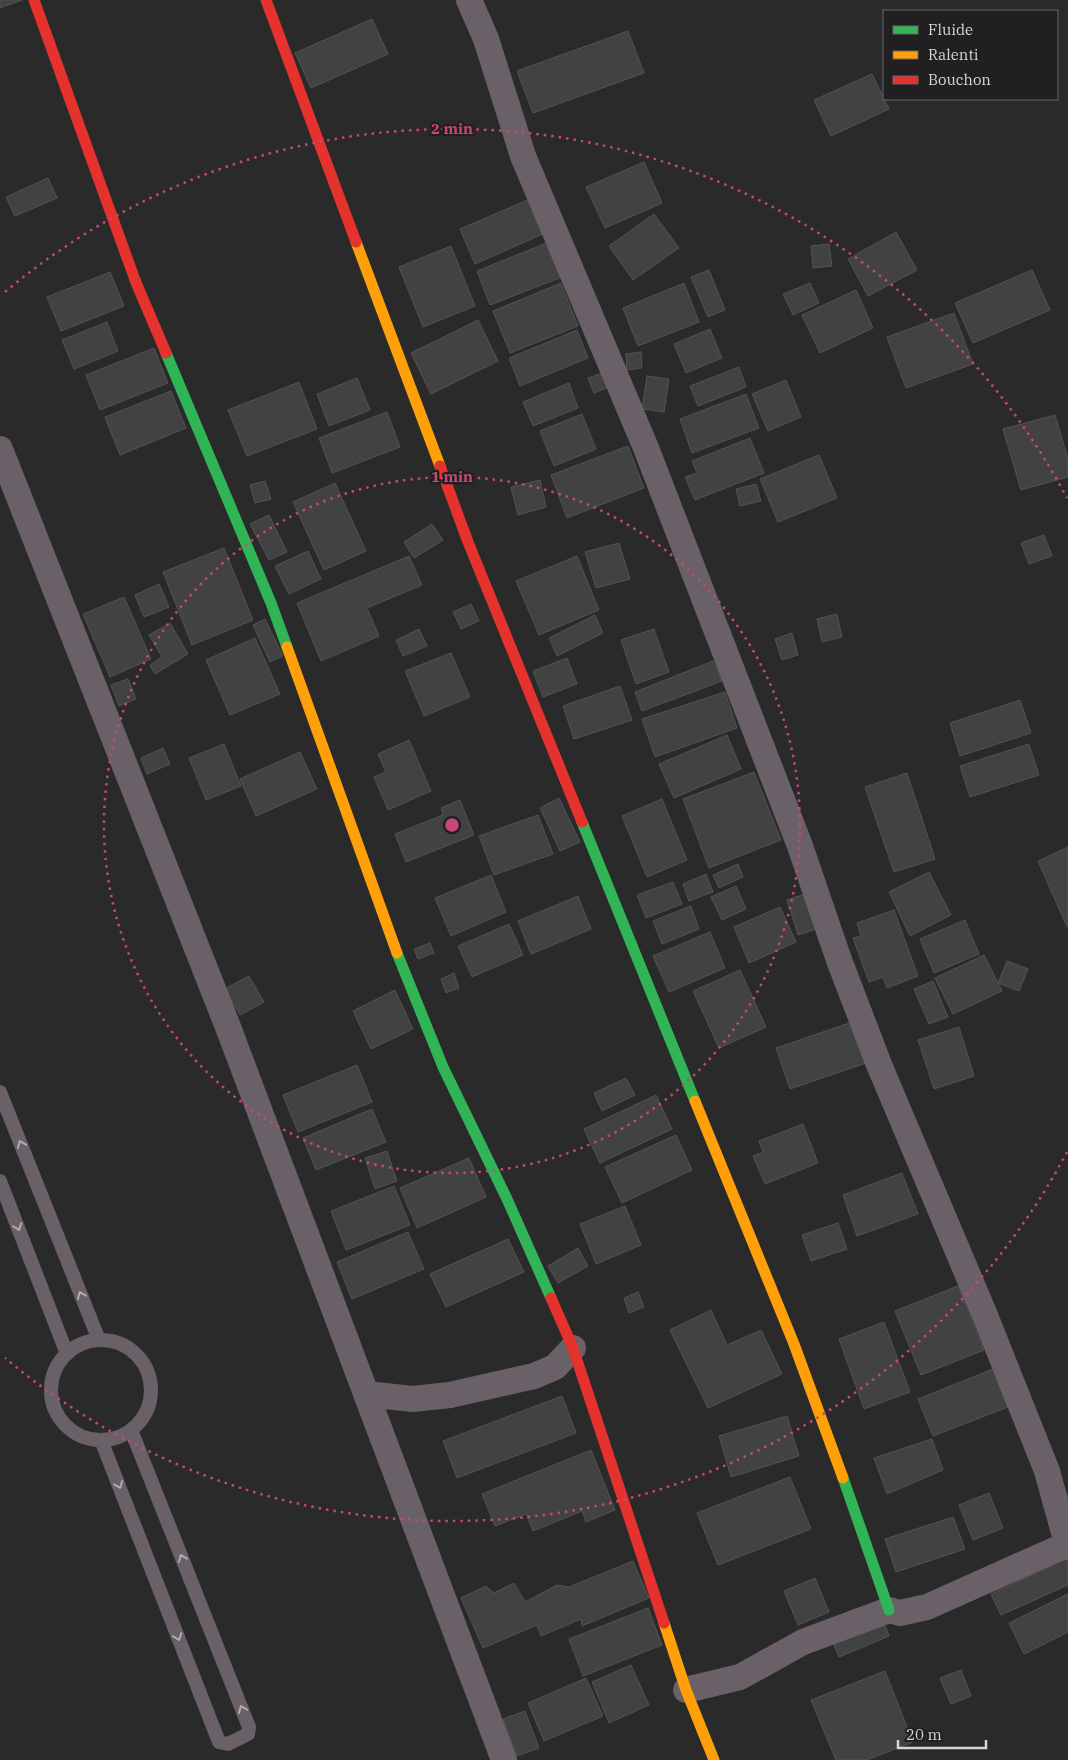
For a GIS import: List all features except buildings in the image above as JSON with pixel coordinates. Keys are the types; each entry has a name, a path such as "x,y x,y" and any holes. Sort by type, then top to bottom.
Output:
{"street":[{"path":"34,0 135,280 270,603 404,974 443,1067 507,1199 573,1348 686,1690 714,1760"},
{"path":"266,0 468,542 794,1344 819,1409 889,1610"},
{"path":"469,0 486,39 523,156 649,458 800,846 839,960 880,1067 984,1313 1047,1470 1067,1545 927,1607 900,1613 889,1610 803,1642 740,1677 686,1690"},
{"path":"0,449 228,1027 504,1760"},
{"path":"366,1394 412,1399 450,1394 534,1376 554,1367 573,1348"}],"lane":[{"path":"0,1092 98,1340"},
{"path":"0,1181 67,1354"},
{"path":"98,1340 112,1341 125,1346 144,1363 149,1375 150,1402 145,1414 131,1430 115,1438 102,1440 88,1438 76,1433 66,1425 58,1415 53,1402 52,1383 58,1364 67,1354 87,1342 98,1340"},
{"path":"102,1440 219,1742 228,1744 248,1734 249,1727 131,1430"}],"traffic: fast":[{"path":"166,353 271,603 287,647"},
{"path":"582,822 695,1101"},
{"path":"397,953 443,1067 507,1199 551,1298"},
{"path":"843,1478 889,1610"}],"traffic: slow":[{"path":"356,242 440,466"},
{"path":"287,647 397,953"},
{"path":"695,1101 794,1344 843,1478"},
{"path":"664,1623 686,1690 714,1760"}],"traffic: jam":[{"path":"34,0 135,280 166,353"},
{"path":"266,0 356,242"},
{"path":"440,466 468,542 582,822"},
{"path":"551,1298 573,1348 664,1623"}]}
